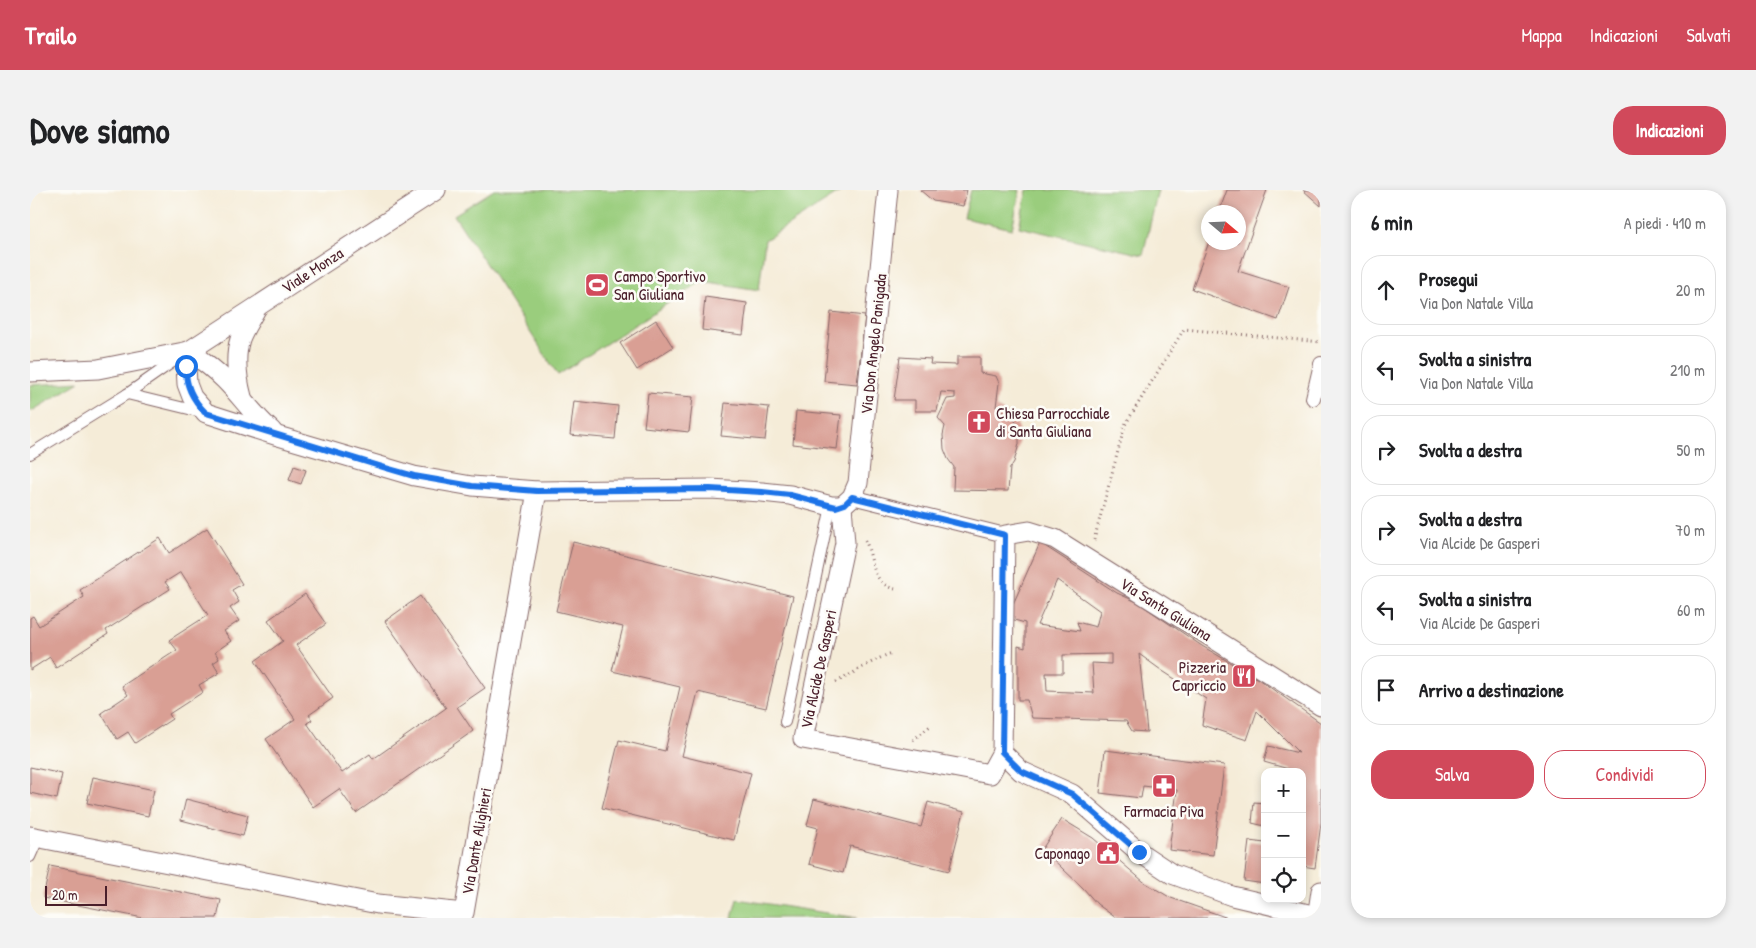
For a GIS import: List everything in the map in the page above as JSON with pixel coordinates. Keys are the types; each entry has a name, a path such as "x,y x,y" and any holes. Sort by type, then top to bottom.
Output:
{"street":[{"name":"Viale Monza","path":"189,351 436,190"},
{"name":"Via Don Angelo Panigada","path":"842,503 858,483 861,467 888,190"},
{"path":"242,399 237,378 240,338 259,304"},
{"path":"189,351 186,366 187,384 192,398 206,413 414,476 472,486 537,491 710,489 778,493 842,503 1005,535"},
{"path":"30,372 98,369 189,351"},
{"path":"189,351 225,380 256,418 278,436"},
{"path":"1313,398 1321,364"},
{"name":"Via Dante Alighieri","path":"34,836 378,904 463,916 537,491"},
{"name":"Via Alcide De Gasperi","path":"842,503 845,543 803,739 990,774 1002,752 1005,535"},
{"name":"Via Santa Giuliana","path":"1005,535 1029,531 1055,539 1321,706"},
{"path":"1002,752 1021,771 1072,794 1139,852 1172,874 1232,896 1318,917 1321,891"}],"lane":[{"path":"30,454 127,394 189,351"},
{"path":"127,394 206,413"},
{"path":"785,722 842,503"},
{"name":"Via Dante Alighieri","path":"30,856 34,836"}],"path":[{"path":"1088,560 1125,425 1184,329 1321,342"},
{"path":"843,529 865,539 869,547 872,566 880,581 887,587 895,589"},
{"path":"814,690 832,684 892,652"}],"green space":[{"name":"Campo Sportivo San Giuliana","path":"494,190 843,190 765,240 759,290 702,281 558,375 454,215"},
{"path":"971,190 1020,190 1012,229 964,218"},
{"path":"1027,190 1158,190 1143,255 1019,227"},
{"path":"80,382 30,412 30,385"},
{"path":"737,899 858,918 732,918"}],"building":[{"path":"920,190 967,190 963,206 933,201"},
{"path":"1227,190 1267,190 1246,249 1246,205 1222,205"},
{"path":"1303,190 1321,190 1321,206"},
{"path":"1206,250 1246,250 1238,271 1289,287 1278,320 1192,289"},
{"path":"705,297 747,303 743,335 702,330"},
{"path":"831,312 865,316 857,384 824,381"},
{"path":"656,320 673,347 637,370 620,343"},
{"name":"Chiesa Parrocchiale di Santa Giuliana","path":"900,357 931,359 930,364 957,365 957,357 980,357 980,373 996,376 999,383 996,407 1013,417 1019,428 1019,444 1014,462 1010,468 1008,491 953,490 954,467 944,449 943,435 945,426 938,418 947,399 955,398 955,393 941,392 937,411 915,411 915,400 894,400"},
{"path":"648,393 693,397 689,432 644,427"},
{"path":"574,401 618,406 615,439 570,435"},
{"path":"725,403 769,407 765,440 721,436"},
{"path":"796,411 841,415 837,449 793,444"},
{"path":"294,466 306,470 301,484 289,480"},
{"path":"207,528 242,584 232,590 239,602 230,608 239,621 224,631 231,641 215,652 219,659 213,663 219,673 199,685 203,692 169,714 172,719 135,743 128,732 117,739 101,713 128,695 122,686 177,650 169,640 208,615 181,572 165,582 170,589 106,630 108,634 56,668 50,657 30,670 30,618 33,616 39,626 84,597 80,590 160,538 169,553"},
{"path":"573,542 793,596 766,708 698,692 682,756 751,773 734,840 602,808 619,740 665,751 680,687 612,671 623,627 556,611"},
{"path":"1040,543 1117,593 1137,602 1202,646 1258,679 1321,723 1321,823 1315,868 1306,867 1306,768 1285,768 1264,762 1268,746 1299,753 1257,711 1247,740 1202,725 1206,699 1139,654 1147,732 1132,731 1126,721 1032,718 1027,700 1018,700 1018,646 1025,648 1025,623 1007,618","holes":["1057,580 1100,611 1096,627 1077,622 1080,631 1037,625","1111,654 1111,664 1092,663 1094,693 1047,691 1046,673 1063,673 1063,655"]},
{"path":"305,594 326,624 296,645 333,698 309,715 312,720 307,723 342,773 370,754 373,759 446,708 385,621 420,596 485,688 457,707 473,731 356,813 339,789 313,807 266,739 295,719 255,661 283,641 268,620"},
{"path":"1105,750 1224,765 1213,855 1169,850 1177,790 1143,786 1141,798 1100,793"},
{"path":"30,767 62,774 57,799 30,793"},
{"path":"93,777 154,790 148,816 87,803"},
{"path":"186,799 248,815 243,836 181,820"},
{"path":"814,799 921,827 928,802 964,812 949,871 850,846 843,873 809,864 818,828 807,825"},
{"path":"1254,802 1261,803 1261,825 1252,823"},
{"path":"1062,819 1093,838 1144,882 1171,898 1228,918 1116,918 1097,904 1042,849"},
{"path":"1249,841 1261,842 1261,883 1244,881"},
{"path":"50,866 221,900 217,918 143,918 43,898"}],"place":[{"name":"Campo Sportivo San Giuliana","path":"597,285"},
{"name":"Chiesa Parrocchiale di Santa Giuliana","path":"979,422"},
{"name":"Pizzeria Capriccio","path":"1244,676"},
{"name":"Farmacia Piva","path":"1164,786"},
{"name":"Caponago","path":"1108,853"}],"route":[{"path":"186,366 185,374 189,391 192,398 206,413 414,476 472,486 537,491 710,489 778,493 836,507 842,506 852,497 1005,535 1002,752 1021,771 1072,794 1139,852"}]}
